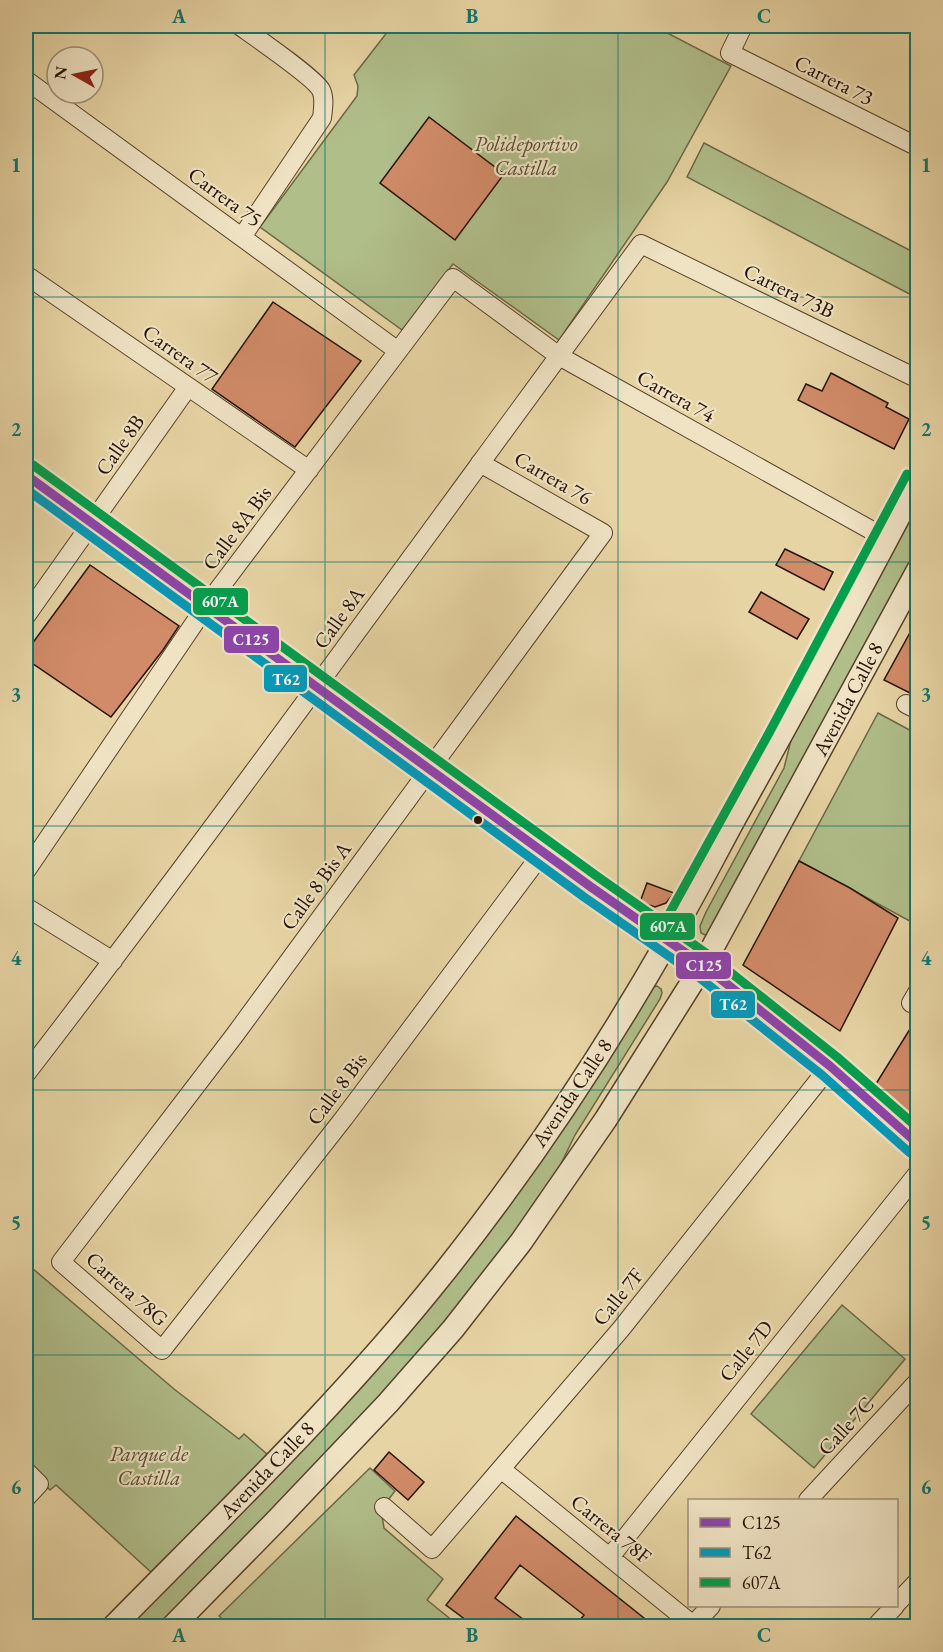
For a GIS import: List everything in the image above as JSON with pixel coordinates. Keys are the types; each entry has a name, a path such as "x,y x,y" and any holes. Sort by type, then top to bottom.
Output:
{"street":[{"path":"240,26 321,89 323,103 322,118 242,237"},
{"name":"Carrera 73","path":"743,26 730,52 918,147"},
{"name":"Carrera 75","path":"26,80 399,351"},
{"name":"Calle 8A","path":"26,1074 113,961 641,244"},
{"name":"Carrera 73B","path":"641,244 918,379"},
{"name":"Carrera 77","path":"26,275 309,470"},
{"name":"Calle 8A Bis","path":"26,871 206,606 453,278"},
{"name":"Carrera 74","path":"453,278 559,356 887,539"},
{"name":"Calle 8B","path":"26,616 188,387"},
{"name":"Carrera 76","path":"480,463 603,533"},
{"path":"26,475 543,852 703,965 830,1066 918,1144"},
{"name":"Avenida Calle 8","path":"114,1626 345,1389 438,1281 521,1170 612,1034 668,940 780,738 918,480"},
{"name":"Calle 8 Bis A","path":"61,1262 234,1036 603,533"},
{"name":"Avenida Calle 8","path":"173,1626 284,1513 425,1363 521,1242 606,1119 703,965 918,570"},
{"name":"Calle 8 Bis","path":"162,1350 344,1118 543,852"},
{"path":"26,907 113,961"},
{"name":"Calle 7F","path":"384,1506 432,1549 621,1329 830,1066"},
{"name":"Calle 7D","path":"610,1557 918,1173"},
{"name":"Carrera 78G","path":"61,1262 162,1350"},
{"name":"Calle 7C","path":"809,1499 918,1381"},
{"name":"Carrera 78F","path":"501,1469 693,1626"},
{"path":"26,1471 39,1484 26,1498"},
{"path":"898,1603 918,1581"},
{"path":"693,1626 709,1607"},
{"path":"876,1626 894,1607"}],"green space":[{"name":"Polideportivo Castilla","path":"392,26 654,26 731,66 667,182 559,340 453,264 402,330 260,227 357,96 358,86 354,75"},
{"path":"704,143 917,254 917,298 687,177"},
{"path":"917,499 917,548 710,933 705,935 701,933 700,926 706,912 784,768 792,736"},
{"path":"878,713 917,734 917,925 799,861"},
{"path":"657,986 662,993 660,999 575,1135 555,1176 527,1217 439,1331 309,1475 160,1626 125,1626 315,1434 653,987"},
{"name":"Parque de Castilla","path":"32,1268 174,1389 239,1439 244,1434 268,1455 153,1574 56,1485 50,1490 26,1465 26,1273"},
{"path":"842,1305 905,1359 814,1468 751,1414"},
{"path":"370,1468 395,1491 381,1509 384,1528 443,1579 427,1600 459,1626 230,1626 219,1616"}],"building":[{"path":"429,117 504,174 455,240 380,183"},
{"path":"273,302 361,361 295,447 212,389"},
{"path":"831,373 888,403 886,407 909,419 894,449 798,400 806,384 822,391"},
{"path":"785,549 833,572 824,590 776,565"},
{"path":"90,565 179,626 111,717 26,659 26,652"},
{"path":"761,592 809,619 797,639 749,612"},
{"path":"918,618 918,697 884,680"},
{"path":"799,861 850,888 898,918 840,1031 743,965"},
{"path":"647,883 674,893 666,903 655,907 640,902"},
{"path":"918,1016 918,1123 874,1087"},
{"path":"389,1452 424,1482 408,1500 374,1470"},
{"path":"516,1516 654,1626 575,1626 584,1615 520,1565 495,1598 532,1626 474,1626 446,1605"}],"transit line":[{"name":"607A","path":"33,465 598,877 710,956 837,1057 918,1128"},
{"name":"607A","path":"658,934 769,733 907,474"},
{"name":"C125","path":"26,475 591,887 703,965 830,1066 918,1144"},
{"name":"T62","path":"26,489 584,897 696,975 822,1075 910,1153"}]}
